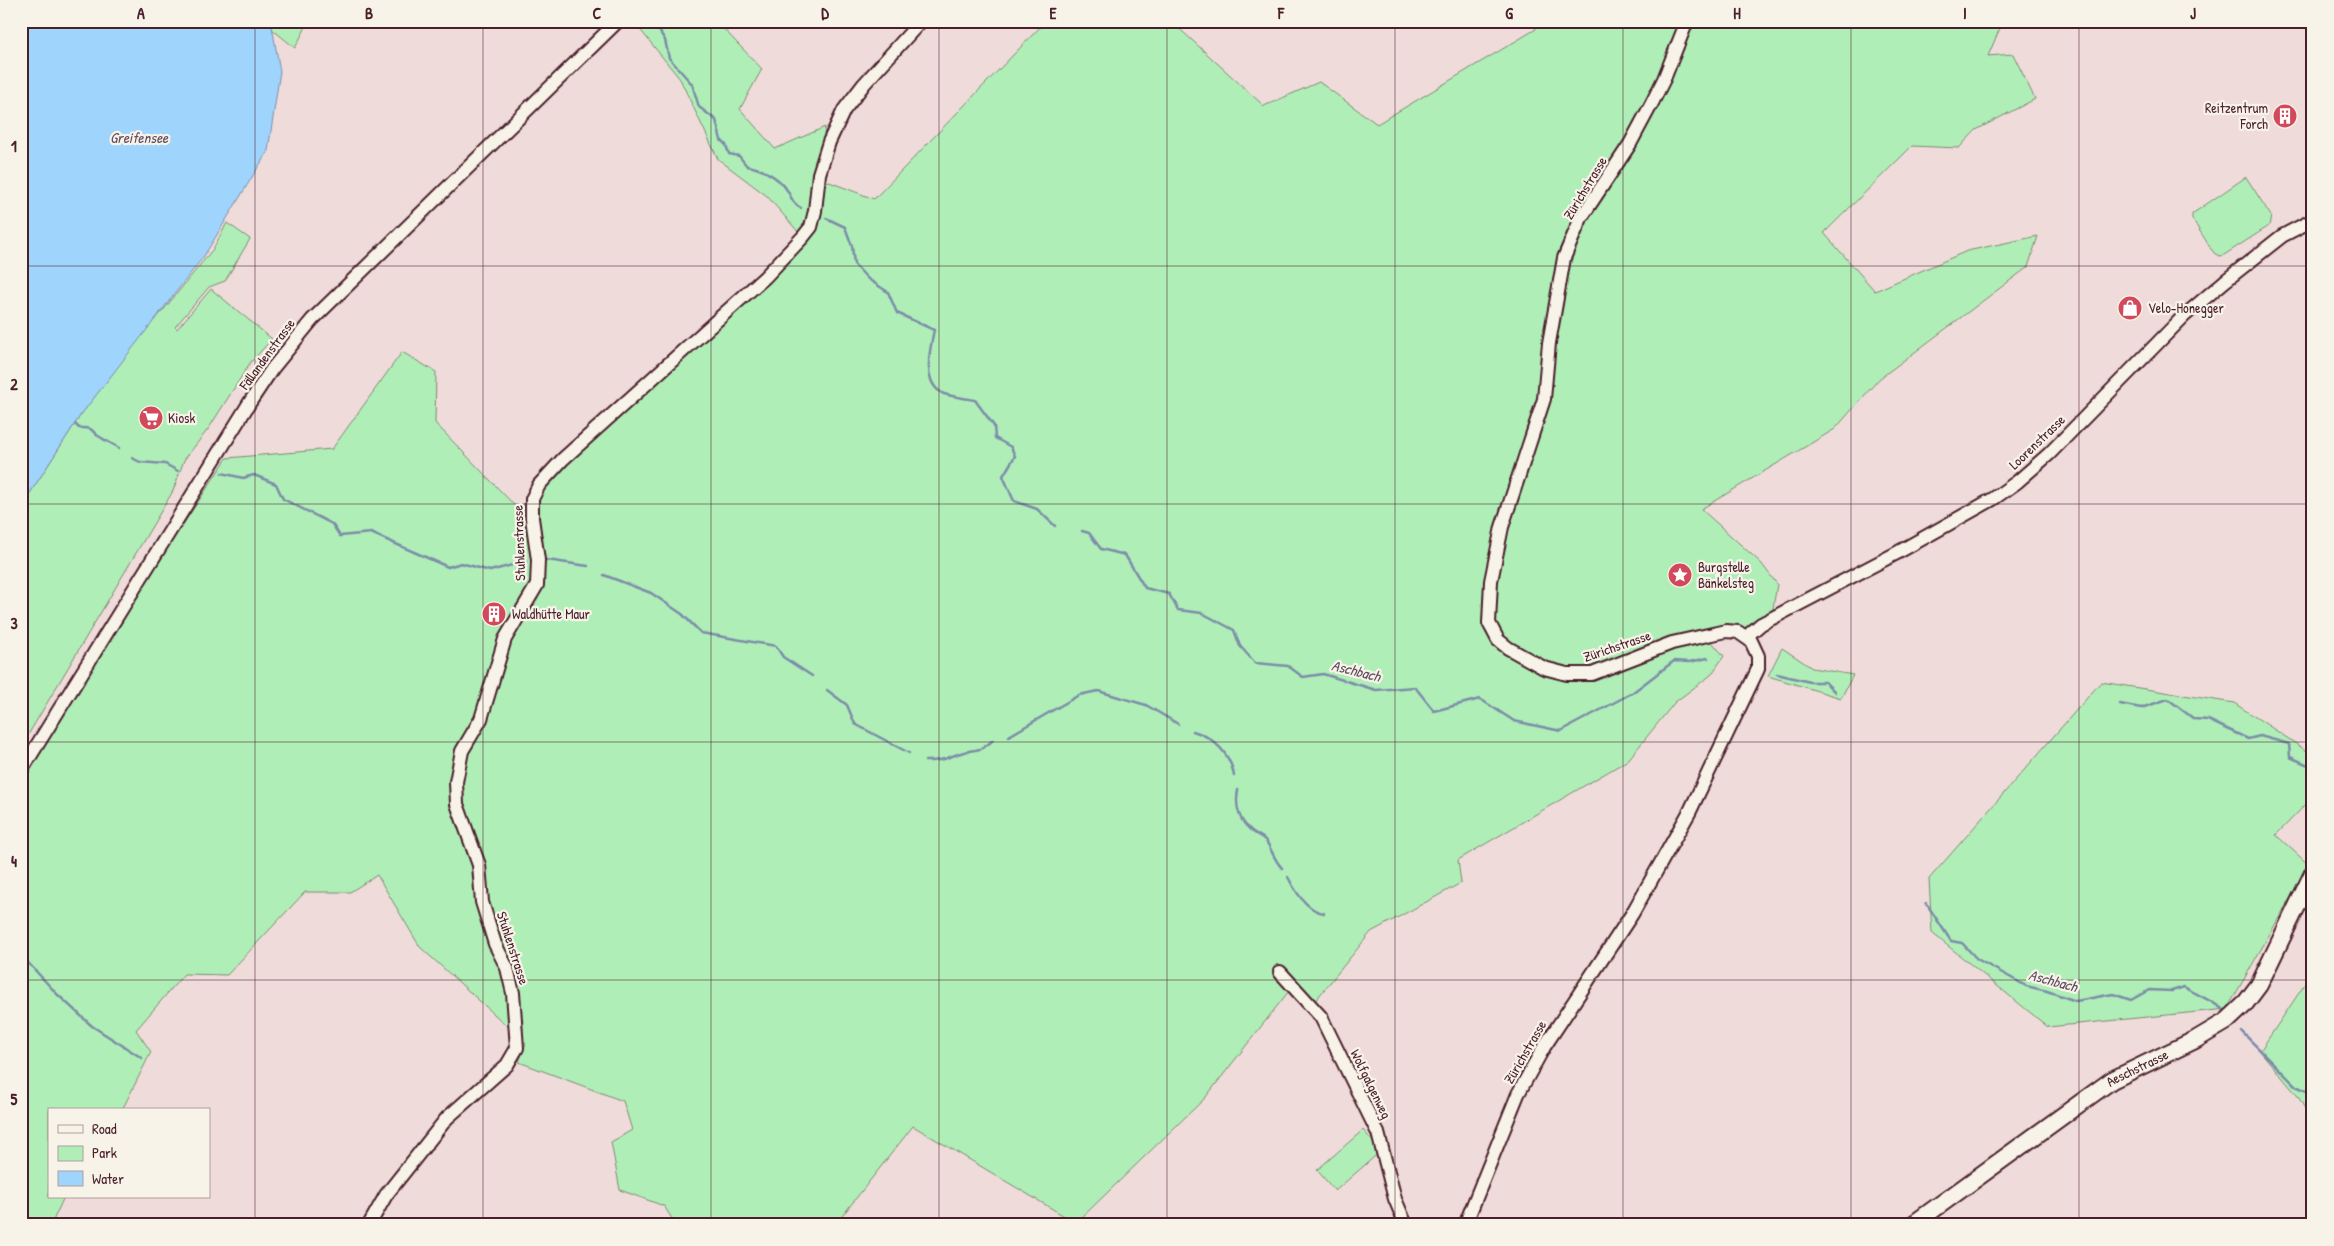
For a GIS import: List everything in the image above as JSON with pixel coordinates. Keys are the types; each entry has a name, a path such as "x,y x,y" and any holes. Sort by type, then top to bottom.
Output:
{"main road":[{"name":"Aeschstrasse","path":"1912,1225 2105,1085 2134,1068 2213,1030 2244,1006 2259,985 2313,873"}],"street":[{"name":"Fällandenstrasse","path":"21,770 250,402 290,345 312,320 618,21"},
{"name":"Stuhlenstrasse","path":"370,1225 386,1195 447,1118 507,1065 517,1048 513,993 507,968 495,944 482,902 479,865 457,804 456,782 462,751 481,719 505,639 537,585 538,560 532,518 532,499 539,485 563,459 765,277 803,237 811,226 813,219 819,174 829,142 844,110 864,84 921,21"},
{"name":"Zürichstrasse","path":"1465,1225 1518,1094 1544,1047 1632,914 1690,811 1754,681 1759,661 1754,646 1746,636 1738,632 1726,631 1672,643 1592,674 1566,674 1544,668 1508,648 1498,640 1489,623 1491,581 1502,527 1544,399 1549,343 1564,258 1581,218 1630,144 1652,103 1664,79 1687,21"},
{"name":"Loorenstrasse","path":"1746,636 1761,624 1862,572 1992,500 2017,482 2048,454 2184,316 2276,241 2313,220"},
{"name":"Wolfgalgenweg","path":"1280,972 1321,1017 1378,1133 1394,1199 1406,1225"}],"green space":[{"path":"271,21 309,21 295,48 272,29"},
{"path":"716,21 762,69 740,109 775,149 825,127 819,178 874,199 1046,21 1171,21 1264,106 1319,82 1377,124 1536,29 1533,21 2003,21 1988,56 2013,54 2035,99 1976,130 1959,148 1912,146 1824,233 1875,291 1967,251 2038,236 2028,267 1879,379 1835,429 1701,509 1761,563 1777,584 1772,614 1754,626 1705,634 1724,656 1711,675 1675,702 1628,760 1458,860 1461,883 1371,932 1315,1001 1296,982 1205,1098 1076,1223 913,1126 835,1225 676,1225 664,1206 620,1190 611,1142 632,1130 623,1101 519,1062 526,1043 420,947 377,875 350,892 305,892 227,975 184,974 136,1030 151,1052 123,1108 48,1108 48,1198 64,1198 51,1225 21,1225 21,770 227,458 332,449 402,352 436,372 435,423 518,509 807,242 767,196 718,159 680,79 634,22"},
{"path":"2246,177 2271,216 2269,226 2224,255 2219,256 2214,253 2192,219 2192,214"},
{"path":"227,223 250,239 225,281 209,287 175,327 177,329 211,289 272,339 250,363 209,428 184,460 173,491 22,745 21,507 80,416 159,311 161,313 213,249"},
{"path":"1782,648 1812,668 1853,675 1841,698 1768,676"},
{"path":"2101,682 2234,703 2313,755 2313,797 2276,835 2309,865 2227,1009 2048,1027 1932,933 1929,879"},
{"path":"2313,972 2313,1122 2297,1095 2260,1051"},
{"path":"1363,1130 1381,1151 1335,1191 1317,1170"}],"water":[{"name":"Greifensee","path":"21,21 271,21 280,71 268,151 204,256 80,416 21,507"}],"waterway":[{"name":"Aschbach","path":"645,21 648,26 658,29 665,40 669,58 692,84 699,107 716,120 721,140 726,145 729,154 739,156 747,166 764,171 775,177 784,185 794,202 801,208"},
{"name":"Aschbach","path":"826,218 845,227 852,246 854,264 868,279 888,292 897,313 934,330 929,356 932,382 944,394 975,400 994,426 995,438 1011,447 1015,456 1003,476 1014,501 1037,509 1055,526"},
{"path":"75,424 79,428 90,429 119,448"},
{"path":"132,458 140,462 165,464 178,471"},
{"path":"222,473 243,478 254,475 276,484 283,499 332,524 340,536 371,533 448,567 461,563 490,571 527,561"},
{"name":"Aschbach","path":"1082,531 1089,533 1101,549 1125,555 1145,588 1169,594 1178,610 1202,613 1234,630 1240,646 1255,663 1288,666 1303,677 1323,674 1376,690 1415,687 1434,711 1480,699 1514,721 1561,731 1632,693 1674,661 1689,662 1708,658"},
{"path":"547,560 588,566"},
{"path":"604,575 651,593 682,614 701,633 776,646 783,657 812,676"},
{"name":"Aschbach","path":"1777,674 1810,682 1825,682 1835,692"},
{"path":"827,690 847,705 855,724 909,753"},
{"path":"1009,736 1079,695 1098,691 1146,705 1178,724"},
{"path":"2120,704 2141,708 2168,699 2194,719 2208,720 2248,739 2260,736 2289,744 2290,757 2313,767"},
{"path":"1193,731 1208,738 1220,748 1229,761 1234,776"},
{"path":"925,761 942,759 979,749 993,740"},
{"path":"1238,790 1237,808 1241,818 1248,828 1266,841 1282,868"},
{"path":"1288,877 1298,894 1307,904 1324,913"},
{"name":"Aschbach","path":"1926,903 1951,941 1962,943 1977,959 2026,986 2076,1001 2113,994 2131,1000 2149,990 2172,991 2184,987 2225,1011"},
{"path":"21,955 57,994 92,1026 142,1058"},
{"name":"Aschbach","path":"2242,1032 2296,1086 2313,1094"}],"place":[{"name":"Reitzentrum Forch","path":"2285,116"},
{"name":"Velo-Honegger","path":"2130,308"},
{"name":"Kiosk","path":"151,418"},
{"name":"Burgstelle Bänkelsteg","path":"1680,575"},
{"name":"Waldhütte Maur","path":"494,614"}]}
